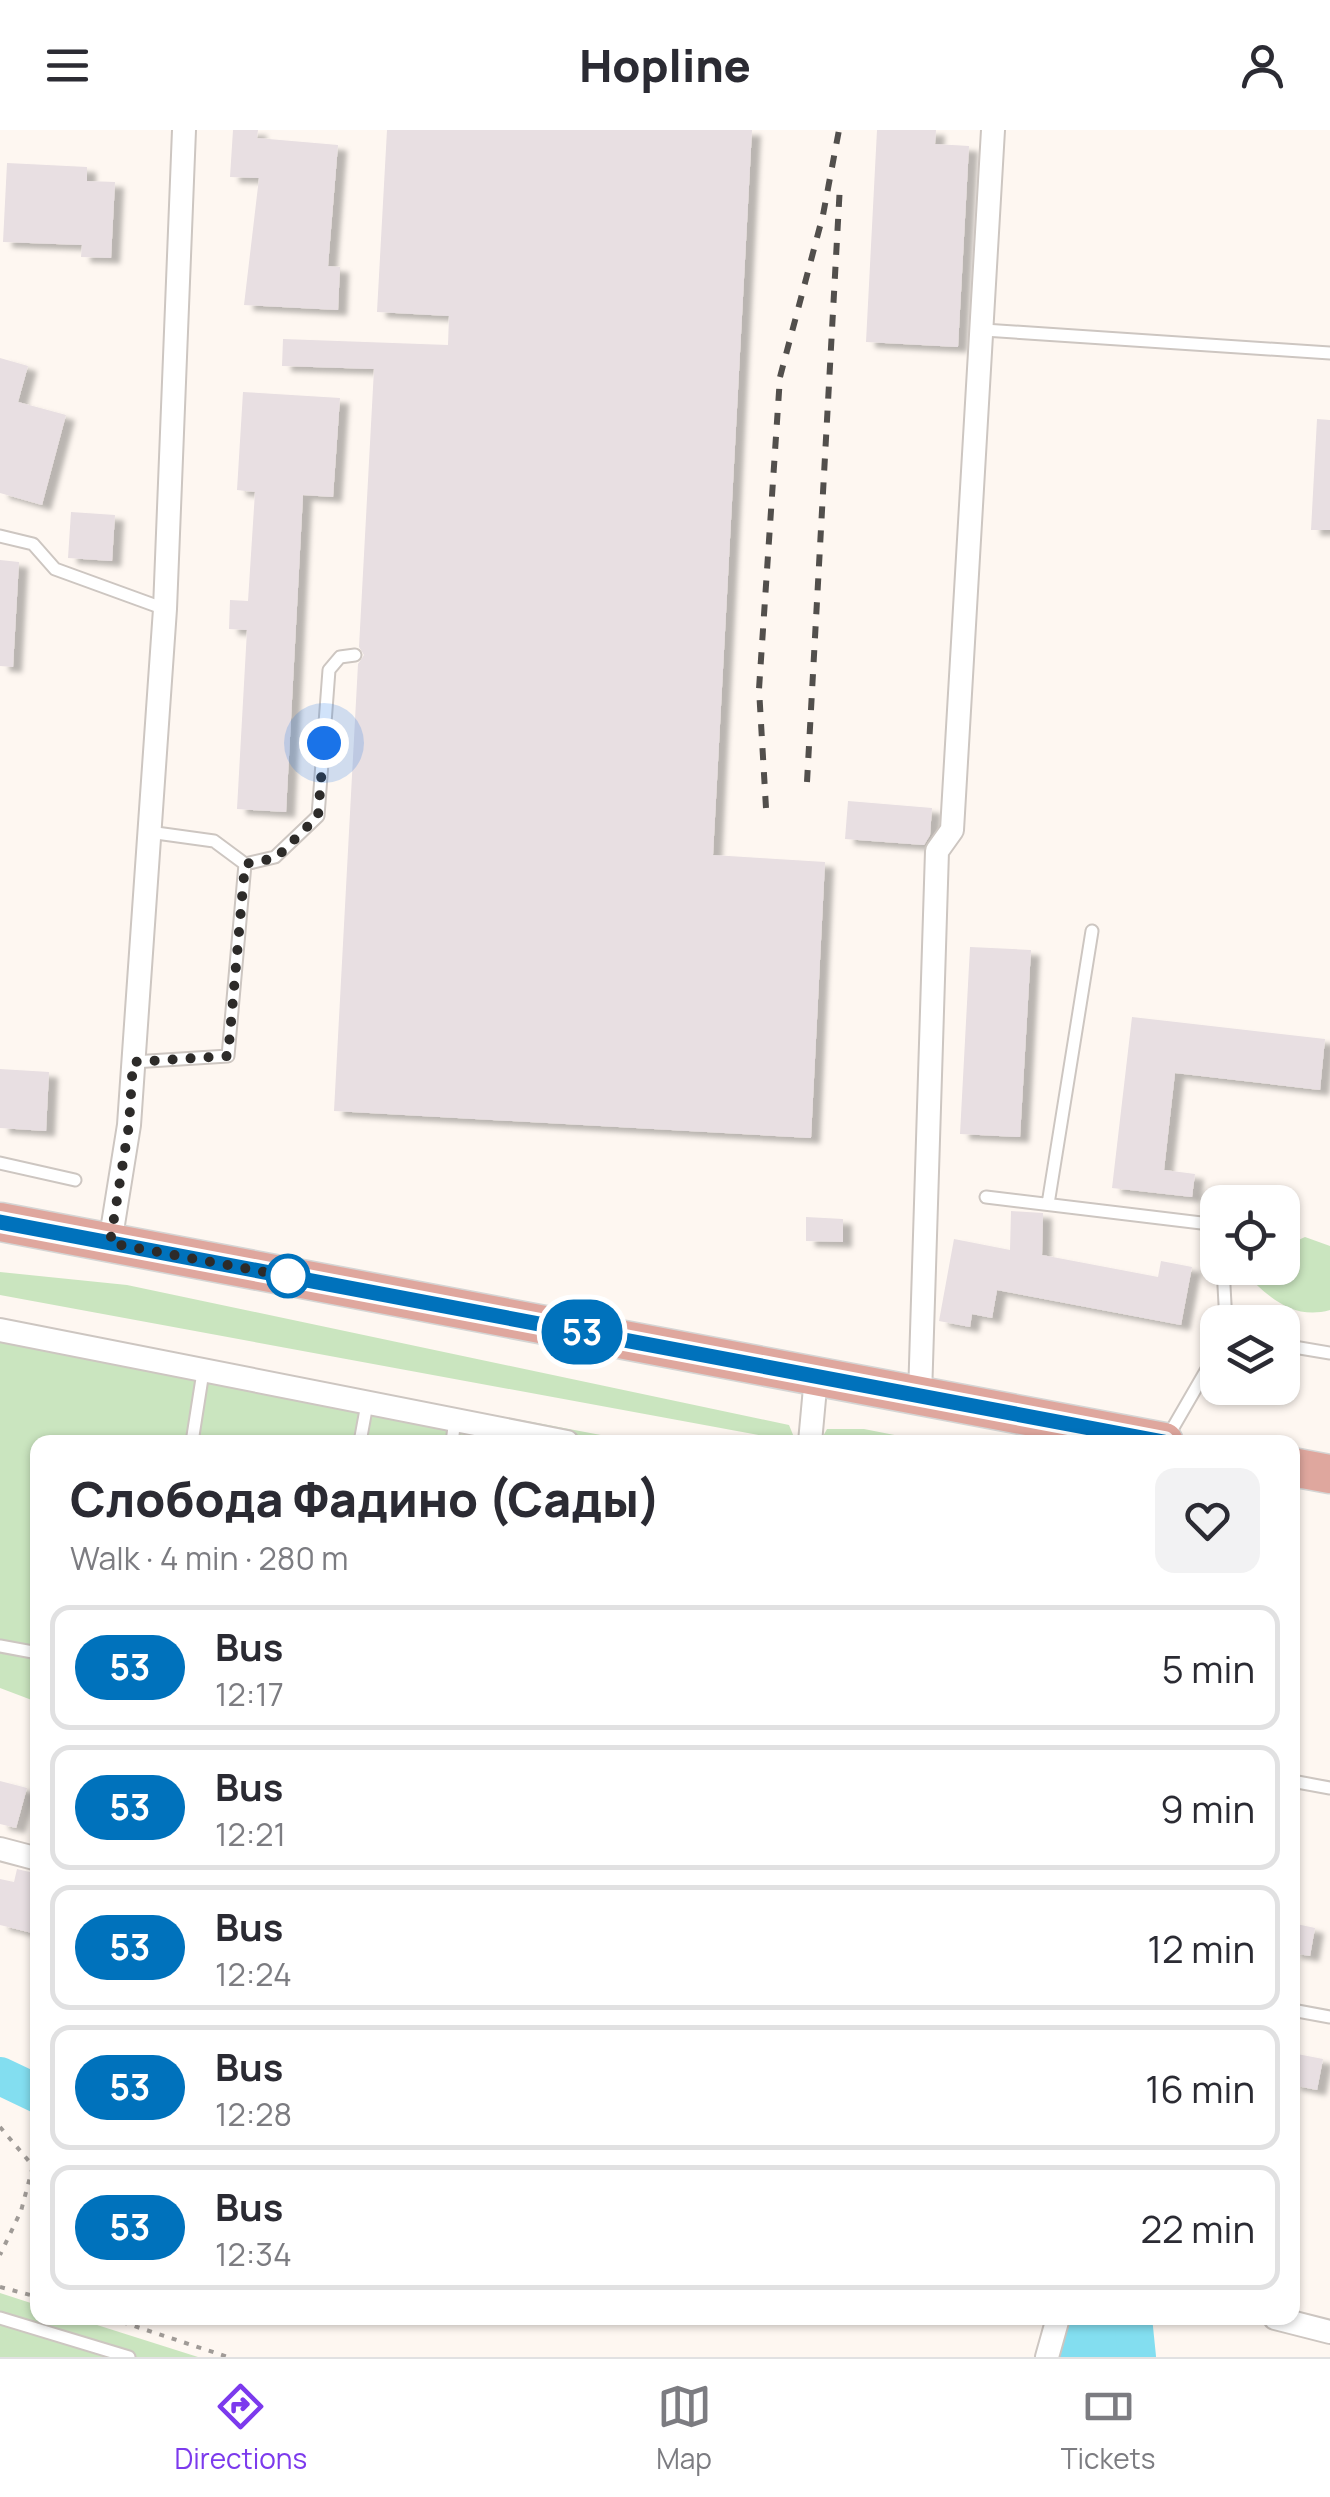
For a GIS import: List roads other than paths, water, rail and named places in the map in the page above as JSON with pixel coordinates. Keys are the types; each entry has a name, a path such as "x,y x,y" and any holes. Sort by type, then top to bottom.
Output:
{"main road":[{"path":"0,1222 1127,1435"},
{"path":"1300,1468 1330,1474"}],"street":[{"path":"110,1243 129,1125 164,609 184,130"},
{"path":"920,1396 937,851 952,830 993,130"},
{"path":"0,1330 367,1404 454,1431 495,1435"},
{"path":"811,1435 816,1376"},
{"path":"0,1849 30,1857"},
{"path":"1300,2324 1330,2332"},
{"path":"1047,2357 1056,2325"}],"lane":[{"path":"984,330 1330,353"},
{"path":"0,536 33,544 55,569 164,609"},
{"path":"149,832 214,841 245,864 276,858 318,816 329,670 340,657 354,655"},
{"path":"133,1062 228,1056 245,864"},
{"path":"1048,1204 1092,930"},
{"path":"0,1163 75,1180"},
{"path":"986,1198 1200,1223"},
{"path":"1300,1348 1330,1353"},
{"path":"193,1435 203,1372"},
{"path":"1168,1435 1200,1381"},
{"path":"361,1435 367,1404"},
{"path":"0,1646 30,1652"},
{"path":"1300,1782 1330,1788"},
{"path":"1300,2011 1330,2017"},
{"path":"0,2318 129,2357"}],"water":[{"path":"1068,2325 1134,2325 1137,2357 1059,2357"}],"waterway":[{"path":"0,2076 30,2090"},
{"path":"1134,2325 1137,2357"}],"railway":[{"path":"766,808 759,689 780,377 823,215 839,130"},
{"path":"807,782 840,185"}]}
